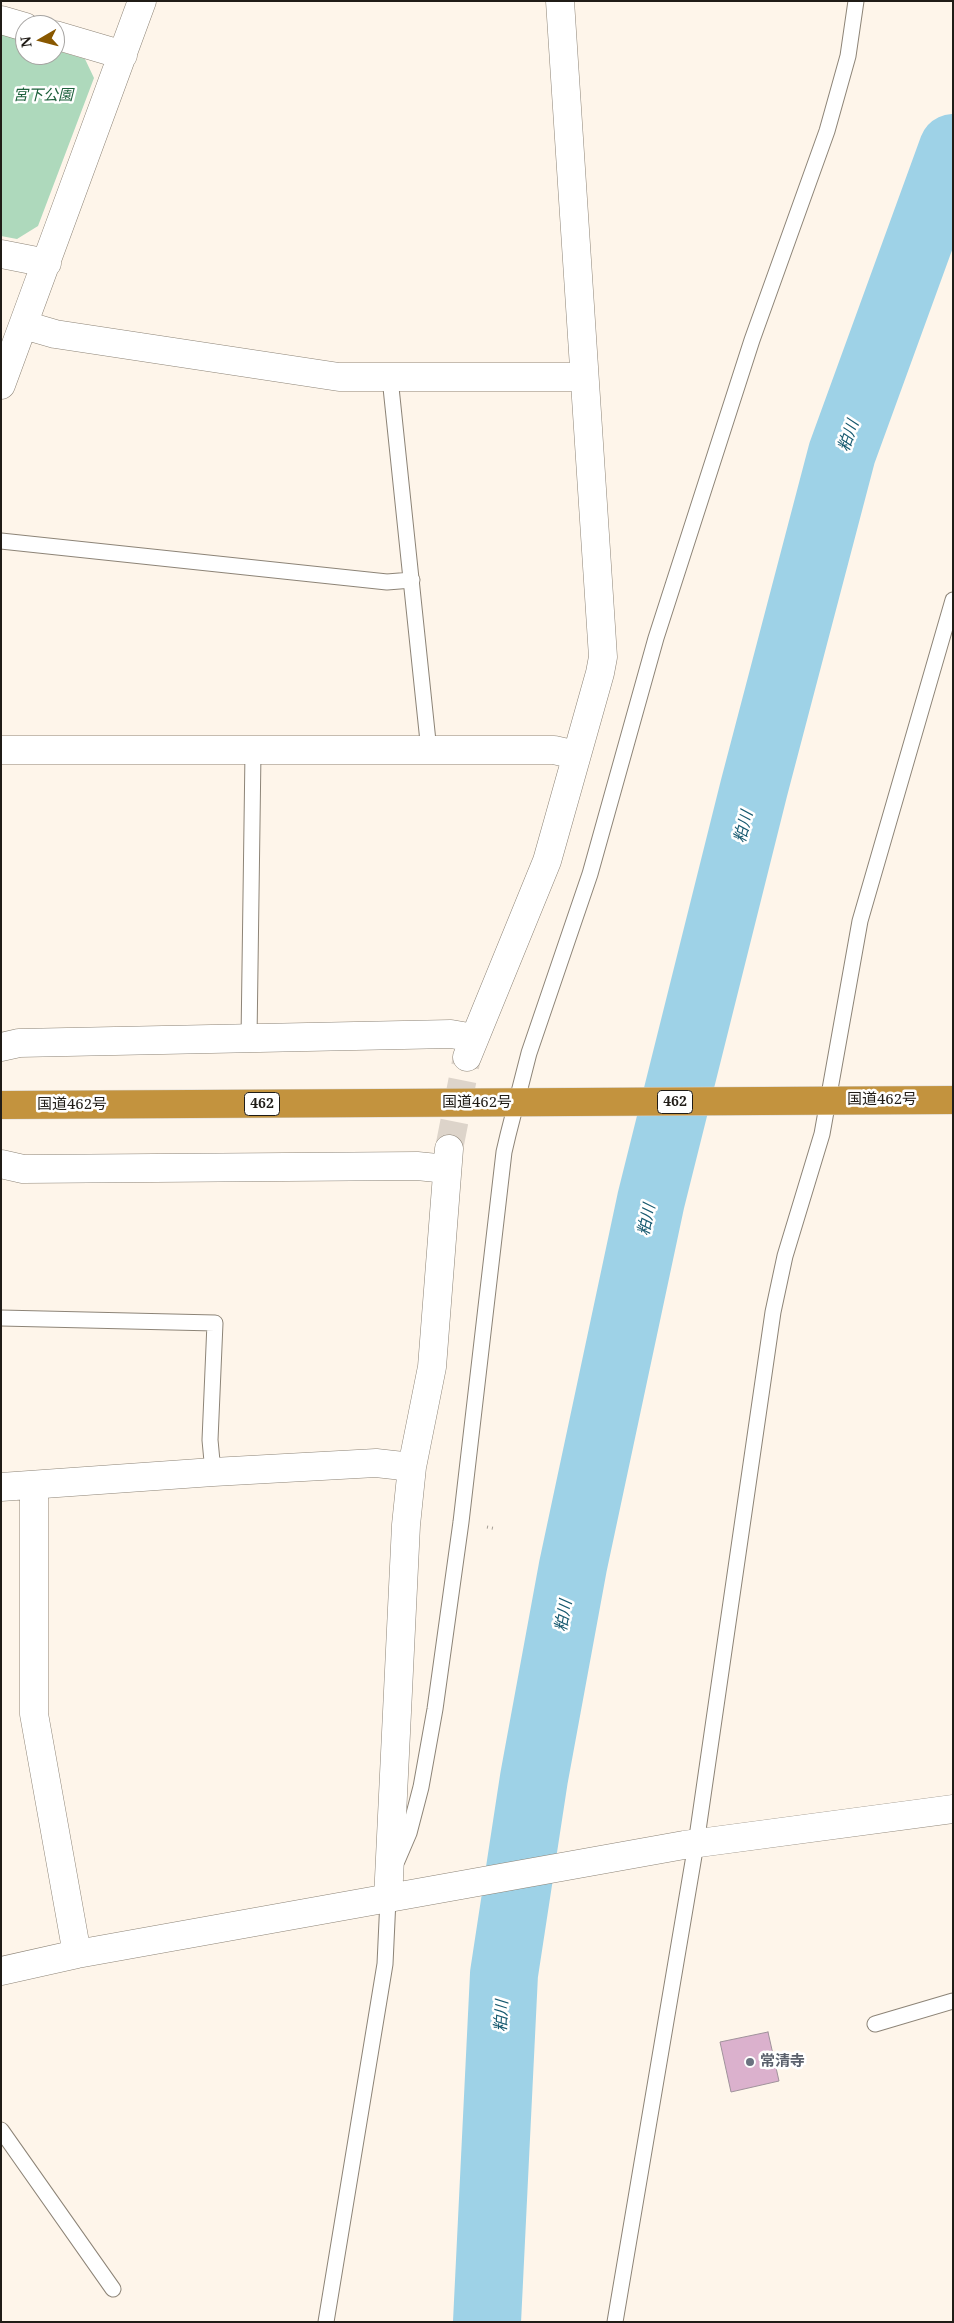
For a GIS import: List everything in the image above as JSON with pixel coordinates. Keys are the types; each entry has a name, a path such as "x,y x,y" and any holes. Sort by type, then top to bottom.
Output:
{"highway":[{"name":"国道462号","path":"1,1105 953,1100"}],"street":[{"path":"1,386 142,1"},
{"path":"1,1047 19,1043 451,1034 470,1047 547,861 600,672 603,651 560,1"},
{"path":"1,20 15,24"},
{"path":"65,39 123,55"},
{"path":"1,254 47,263"},
{"path":"24,325 55,334 339,377 584,377"},
{"path":"1,750 253,752 554,750 576,755"},
{"path":"1,1164 23,1169 407,1166 448,1159 432,1367 412,1467 406,1525 395,1893"},
{"path":"1,1487 376,1463 412,1467"},
{"path":"34,1485 34,1714 77,1954"},
{"path":"1,1971 77,1954 395,1893 690,1845 953,1809"}],"lane":[{"path":"326,2322 395,1893 421,1787 435,1709 461,1522 504,1152 524,1102 529,1053 590,874 656,638 752,340 827,131 848,56 856,1"},
{"path":"390,378 429,751"},
{"path":"1,541 387,582 412,580"},
{"path":"615,2322 773,1312 785,1256 803,1202 860,921 953,600"},
{"path":"250,1039 253,752"},
{"path":"1,1318 215,1323 210,1440 213,1472"},
{"path":"874,2024 953,2001"},
{"path":"1,2130 113,2289"}],"green space":[{"name":"宮下公園","path":"1,34 15,38 15,65 65,65 65,53 85,59 94,78 38,226 17,239 1,236"}],"building":[{"name":"常清寺","path":"768,2032 779,2081 731,2092 720,2042"}],"waterway":[{"name":"粕川","path":"487,2322 504,1974 534,1778 573,1566 651,1200 754,788 842,453 953,148"}],"tunnel":[{"path":"449,1149 467,1057"}],"place":[{"name":"常清寺","path":"750,2062"}]}
